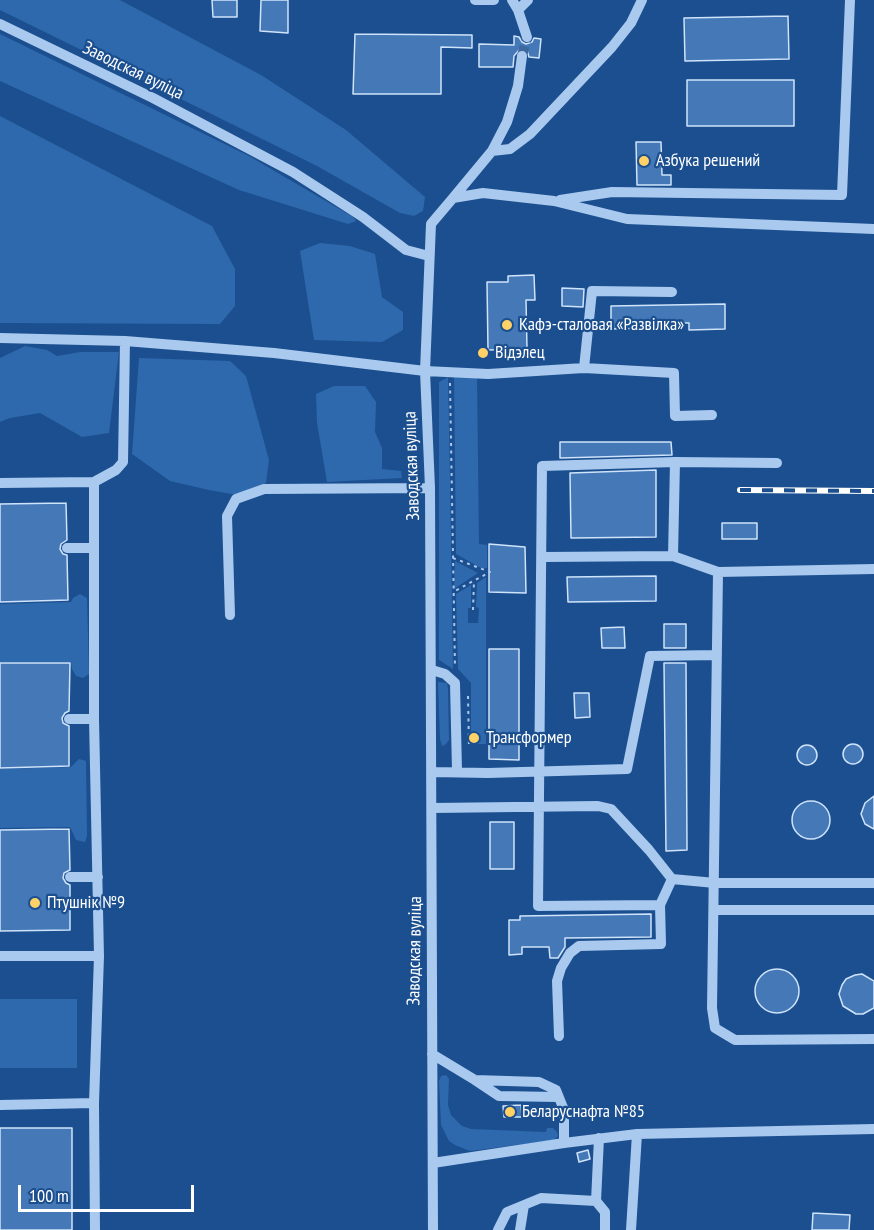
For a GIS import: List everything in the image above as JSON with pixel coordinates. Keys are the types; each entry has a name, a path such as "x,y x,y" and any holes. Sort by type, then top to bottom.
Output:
{"street":[{"path":"475,0 494,0"},
{"path":"512,0 518,10 527,37"},
{"path":"518,10 528,0"},
{"path":"492,151 510,149 530,134 612,47 631,23 642,0"},
{"path":"554,201 612,192 842,195 850,0"},
{"name":"Заводская вуліца","path":"0,24 153,98 293,172 363,217 406,250 429,256 425,371 430,488 432,670 433,1230"},
{"path":"429,256 431,224 492,151 507,122 518,86 522,56"},
{"path":"453,198 483,193 554,201 627,219 874,229"},
{"path":"584,368 592,291 672,292"},
{"path":"0,338 125,341 274,353 425,371 488,374 584,368 674,374 675,416 712,415"},
{"path":"0,483 93,482 116,470 123,462 125,341"},
{"path":"673,556 675,462"},
{"path":"660,905 538,906 543,557 542,466 675,462 777,463"},
{"path":"93,482 94,718 99,956 94,1103 96,1230"},
{"path":"230,615 226,516 237,499 264,489 430,488"},
{"path":"67,548 94,548"},
{"path":"543,557 673,556 718,572 874,569"},
{"path":"718,572 715,883 711,1008 715,1028 735,1040 874,1039"},
{"path":"432,771 488,773 627,769 650,656 717,655"},
{"path":"432,670 444,674 454,684 457,771"},
{"path":"69,719 94,718"},
{"path":"432,808 597,806 611,808 672,879 715,883 874,883"},
{"path":"70,877 98,877"},
{"path":"559,1036 557,981 561,968 570,953 579,946 660,944 660,905 672,879"},
{"path":"714,909 874,910"},
{"path":"0,956 99,956"},
{"path":"432,1054 475,1080 539,1082 556,1090 564,1110 564,1143"},
{"path":"0,1105 94,1103"},
{"path":"433,1163 637,1134 874,1129"},
{"path":"631,1230 637,1134"},
{"path":"599,1138 596,1201 605,1212 605,1230"},
{"path":"498,1230 507,1212 541,1198 596,1201"},
{"path":"520,1230 524,1205"}],"path":[{"path":"450,372 455,670"},
{"path":"453,558 490,572 453,592"},
{"path":"473,610 474,581"},
{"path":"468,694 469,747"}],"shaded area":[{"path":"0,0 120,0 261,75 346,130 425,197 423,211 414,216 400,213 317,166 0,10"},
{"path":"0,34 249,156 353,217 356,221 348,224 239,190 0,81"},
{"path":"0,116 212,226 235,269 235,306 220,324 0,323"},
{"path":"320,243 350,246 375,254 382,297 403,312 403,330 382,342 314,340 300,251"},
{"path":"25,346 47,350 57,356 80,352 119,352 109,433 82,437 40,413 0,422 0,358"},
{"path":"139,358 230,361 246,376 269,460 266,483 237,495 209,490 170,481 132,454"},
{"path":"454,375 477,375 479,544 487,545 487,568 481,568 456,554"},
{"path":"448,377 453,669 439,660 439,382"},
{"path":"334,386 365,386 376,402 375,432 382,448 382,469 401,471 402,478 327,482 317,423 316,394"},
{"path":"455,561 478,573 454,589"},
{"path":"486,577 486,744 471,744 471,683 458,669 456,594 471,585 471,608 468,608 468,623 478,623 477,583"},
{"path":"80,594 87,598 89,674 83,678 76,676 71,662 0,662 0,604 71,602"},
{"path":"438,682 447,683 448,689 449,740 442,746 440,739"},
{"path":"79,759 86,761 87,836 85,842 76,840 70,827 0,828 0,769 71,767"},
{"path":"0,999 77,999 77,1068 0,1068"},
{"path":"446,1075 449,1079 448,1105 451,1115 462,1126 471,1129 546,1132 547,1128 553,1128 558,1136 549,1141 470,1151 455,1145 449,1141 441,1125 439,1081 441,1076"}],"building":[{"path":"212,0 237,0 237,17 213,17"},
{"path":"261,0 288,0 288,33 260,31"},
{"path":"788,16 789,59 685,61 684,18"},
{"path":"355,34 472,35 472,48 441,47 441,94 353,94"},
{"path":"514,36 519,37 526,44 532,42 534,38 541,39 539,58 529,57 527,50 520,49 514,56 513,67 479,67 479,44 514,45"},
{"path":"687,80 794,80 794,126 687,126"},
{"path":"636,142 661,142 662,175 671,175 671,185 637,185"},
{"name":"Кафэ-сталовая «Развілка»","path":"534,275 535,300 526,300 527,349 488,350 487,282 508,282 508,276"},
{"path":"562,288 584,289 583,307 562,306"},
{"path":"725,304 725,329 689,330 689,323 651,323 651,328 611,329 611,306"},
{"path":"560,442 671,442 672,455 560,458"},
{"path":"656,470 656,537 571,538 570,473"},
{"path":"66,503 67,540 61,544 60,549 63,554 67,555 68,600 0,602 0,504"},
{"path":"722,523 757,523 757,539 722,539"},
{"path":"489,544 525,547 526,593 489,592"},
{"path":"656,576 656,601 568,602 567,577"},
{"path":"664,624 686,624 686,648 664,648"},
{"path":"624,627 625,648 602,648 601,628"},
{"path":"489,649 519,649 519,760 489,759"},
{"path":"0,663 70,663 69,711 62,718 63,723 69,726 69,766 0,768"},
{"path":"664,663 686,663 687,850 666,851"},
{"path":"574,693 589,693 590,717 575,718"},
{"path":"853,744 860,747 863,754 860,761 853,764 846,761 843,754 846,747"},
{"path":"807,745 814,748 817,755 814,762 807,765 800,762 797,755 800,748"},
{"path":"874,796 874,829 865,824 861,814 865,803"},
{"path":"811,801 824,807 830,820 824,833 811,839 798,833 792,820 798,807"},
{"path":"490,822 514,822 514,869 490,869"},
{"name":"Птушнік №9","path":"69,829 70,870 64,873 63,878 70,885 70,930 0,931 0,830"},
{"path":"651,914 651,937 565,938 565,947 558,958 550,958 549,947 522,947 522,954 509,955 509,920 520,920 520,916"},
{"path":"777,969 792,976 799,991 792,1006 777,1013 762,1006 755,991 762,976"},
{"path":"862,974 874,981 874,1008 863,1014 856,1014 843,1006 839,994 846,979"},
{"path":"521,1105 522,1117 504,1117 503,1106"},
{"path":"0,1128 72,1128 72,1230 0,1230"},
{"path":"588,1150 590,1159 579,1162 577,1153"},
{"path":"813,1213 850,1215 849,1230 812,1230"}],"tunnel":[{"path":"522,56 527,37"}],"railway":[{"path":"740,490 874,491"}],"place":[{"name":"Азбука решений","path":"644,161"},
{"name":"Кафэ-сталовая «Развілка»","path":"507,325"},
{"name":"Відэлец","path":"483,353"},
{"name":"Трансформер","path":"474,738"},
{"name":"Птушнік №9","path":"35,903"},
{"name":"Беларуснафта №85","path":"510,1112"}]}
